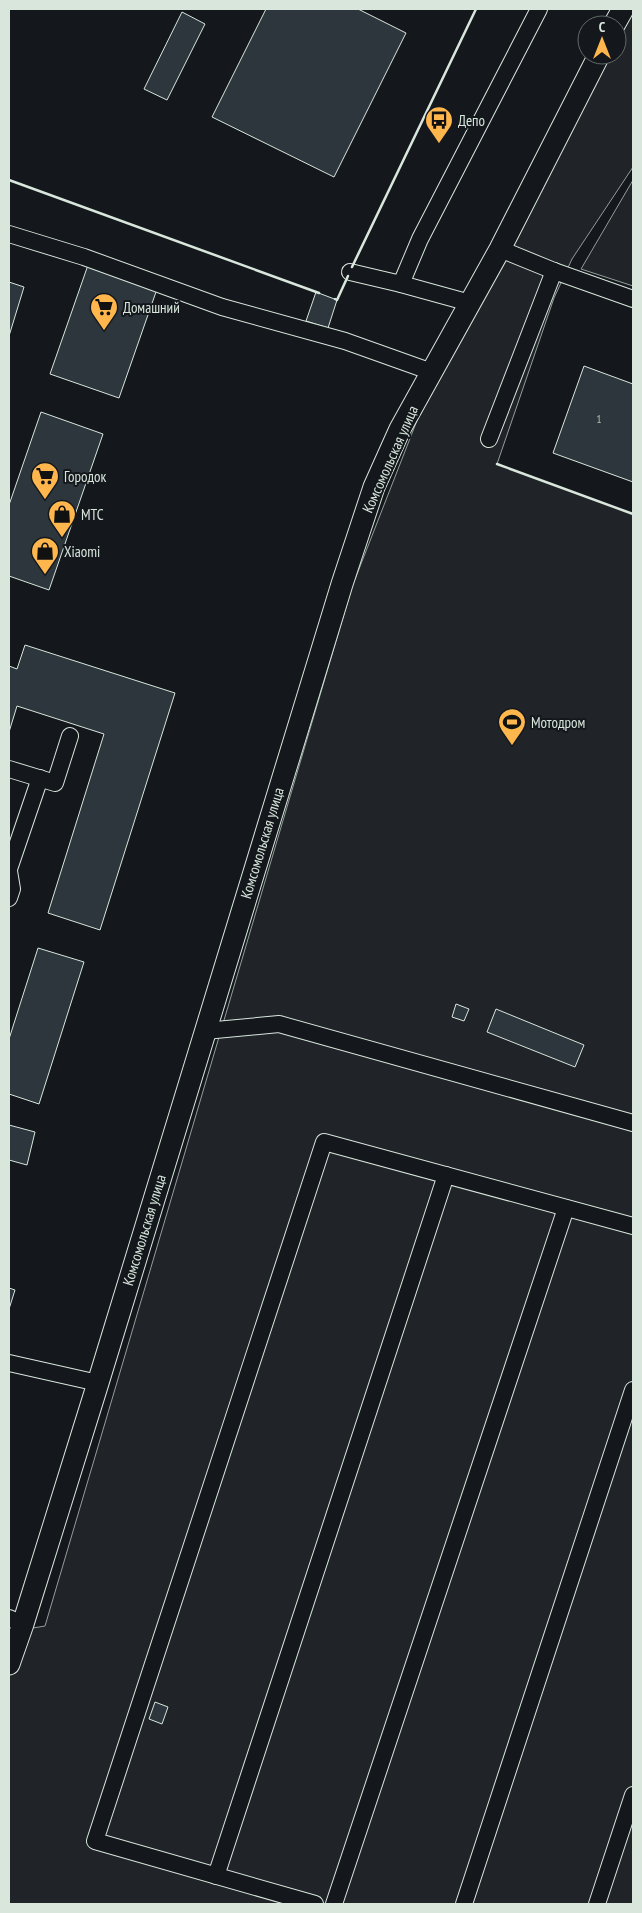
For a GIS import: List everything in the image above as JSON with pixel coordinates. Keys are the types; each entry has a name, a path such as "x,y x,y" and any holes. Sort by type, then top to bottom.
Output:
{"main road":[{"name":"Комсомольская улица","path":"9,1664 16,1621 98,1383 342,584 374,487 400,430 500,248 594,65"}],"lane":[{"path":"401,284 420,239 539,9"},
{"path":"9,234 84,257 222,307 345,341 432,372"},
{"path":"500,248 554,271 633,299"},
{"path":"489,439 554,271"},
{"path":"350,272 470,303"},
{"path":"9,769 55,783 70,736"},
{"path":"9,898 12,889 9,870 40,778"},
{"path":"205,1031 279,1024 633,1123"},
{"path":"315,1904 95,1841 324,1142 633,1226"},
{"path":"216,1876 446,1176"},
{"path":"334,1904 566,1208"},
{"path":"9,1363 98,1383"},
{"path":"464,1904 633,1390"},
{"path":"597,1904 633,1795"}],"shaded area":[{"path":"633,9 633,167 572,259 554,298 497,464 633,514 633,1904 9,1904 9,1632 45,1626 352,587 425,400 599,65 627,65 627,17"},
{"path":"633,180 633,286 581,269"}],"building":[{"path":"266,9 358,9 406,33 334,177 212,117"},
{"path":"182,12 205,24 167,100 144,89"},
{"name":"Домашний","path":"88,265 157,289 119,398 50,374"},
{"path":"9,282 24,287 9,336"},
{"path":"316,292 337,300 328,328 306,321"},
{"path":"584,366 633,384 633,482 553,453"},
{"name":"Городок","path":"41,412 103,434 49,590 9,576 9,505"},
{"path":"25,645 175,693 100,930 48,913 104,734 17,706 9,732 9,666 17,669"},
{"path":"38,948 84,962 39,1104 9,1094 9,1039"},
{"path":"456,1004 469,1009 464,1021 452,1017"},
{"path":"496,1009 584,1045 575,1067 487,1032"},
{"path":"9,1125 35,1132 27,1165 9,1160"},
{"path":"9,1288 15,1290 9,1309"},
{"path":"155,1702 168,1707 162,1724 149,1719"}],"wall":[{"path":"352,267 476,9"},
{"path":"9,180 319,293"},
{"path":"335,299 337,300 348,276"},
{"path":"497,464 633,514"}],"place":[{"name":"Депо","path":"439,144"},
{"name":"Домашний","path":"104,331"},
{"name":"Городок","path":"45,500"},
{"name":"МТС","path":"62,538"},
{"name":"Xiaomi","path":"45,575"},
{"name":"Мотодром","path":"512,746"}]}
